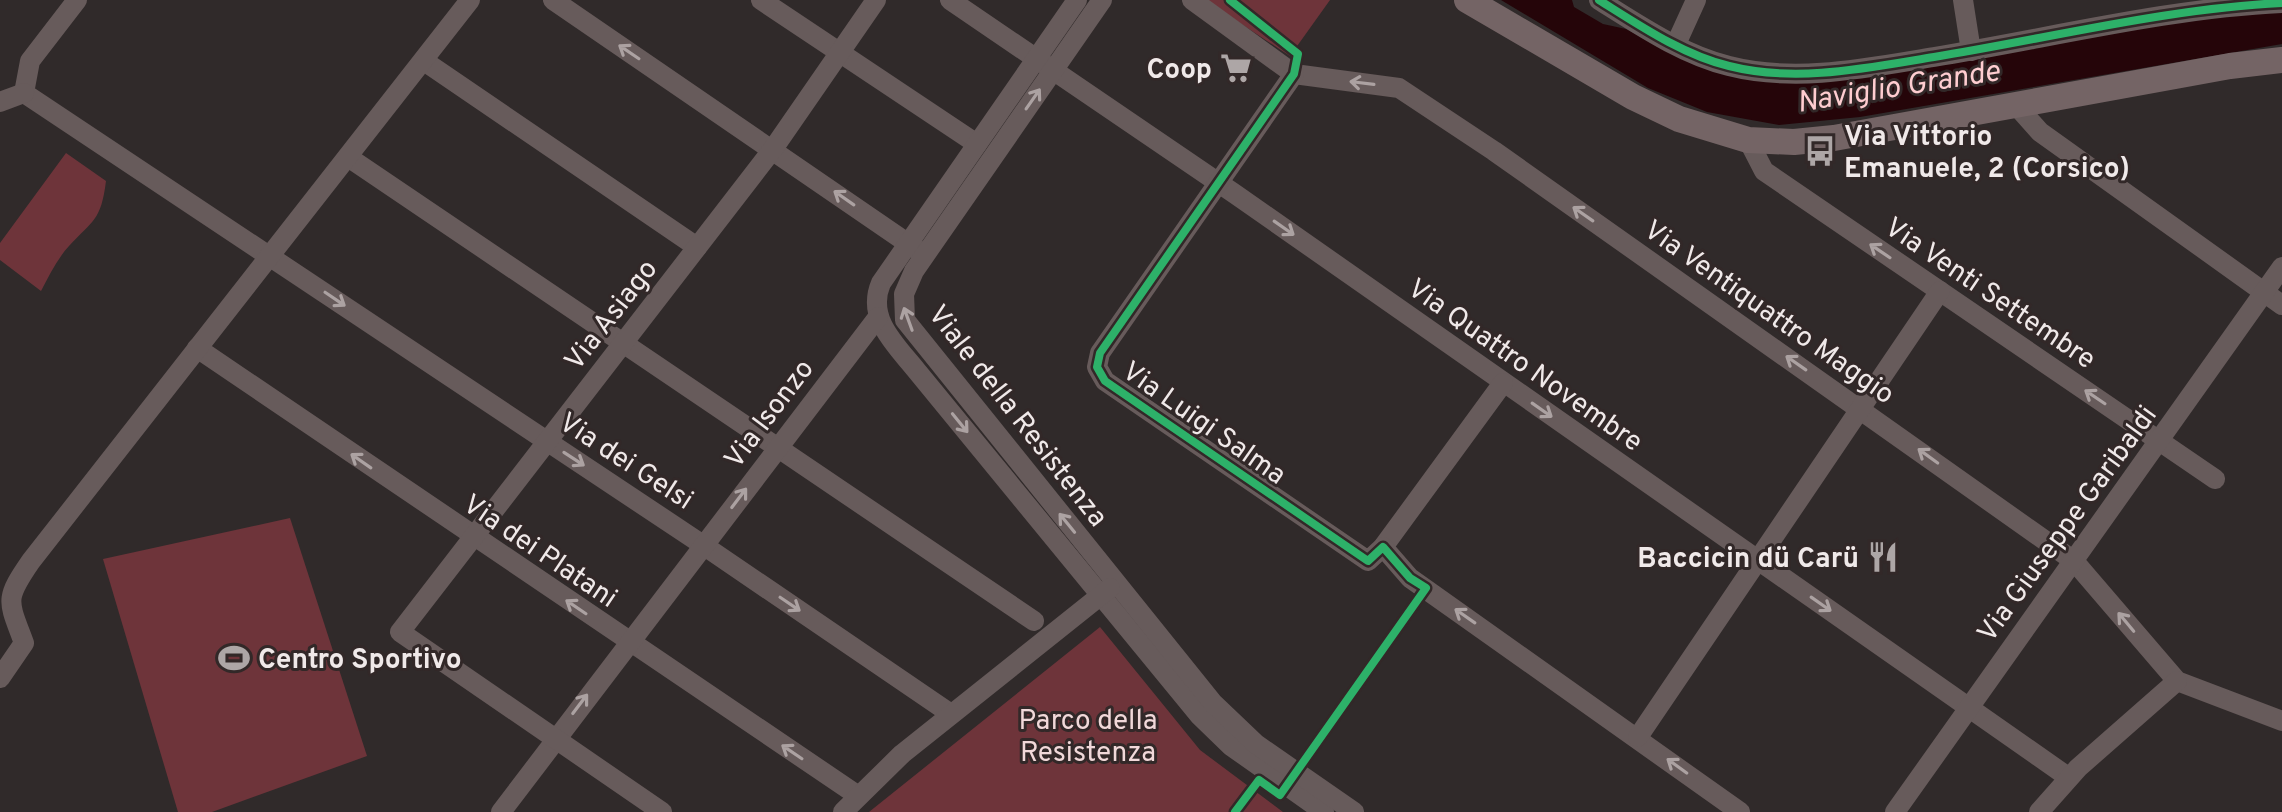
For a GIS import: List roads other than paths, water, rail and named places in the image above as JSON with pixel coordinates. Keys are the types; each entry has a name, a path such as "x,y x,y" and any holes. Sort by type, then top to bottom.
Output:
{"main road":[{"path":"1467,0 1655,109 1748,140 1794,142 1834,138 2230,66 2282,60"}],"street":[{"path":"0,102 24,93 30,61 77,0"},
{"path":"0,678 24,643 10,605 10,591 470,0"},
{"path":"553,0 916,249"},
{"path":"761,0 977,144"},
{"name":"Via Asiago","path":"554,738 400,632 773,149 876,0"},
{"name":"Via Quattro Novembre","path":"950,0 1220,184 2068,777"},
{"name":"Viale della Resistenza","path":"1077,0 1045,65 916,249 878,291 878,317 908,360 1109,589 1232,723 1354,812"},
{"name":"Viale della Resistenza","path":"1102,0 977,144 916,249 903,310 910,329 1109,589 1199,715 1231,746 1324,812"},
{"name":"Via Ventiquattro Maggio","path":"1192,0 1294,74 1399,88 1860,408 2074,561 2177,681 2282,721"},
{"path":"1599,0 1676,44 1729,67 1797,74 1859,70 1971,51 2152,10 2282,3"},
{"path":"1676,44 1696,0"},
{"path":"1963,0 1971,51"},
{"path":"424,61 697,247"},
{"name":"Via Luigi Salma","path":"1294,74 1100,353 1097,367 1105,381 1368,561 1383,547"},
{"name":"Via dei Gelsi","path":"24,93 951,714"},
{"path":"2040,132 2048,123 2051,99"},
{"path":"2016,105 2040,132 2282,305"},
{"name":"Via Venti Settembre","path":"1748,140 1764,171 2215,479"},
{"path":"348,157 1034,621"},
{"name":"Via Giuseppe Garibaldi","path":"1895,812 2282,267"},
{"path":"1638,737 1940,291"},
{"name":"Via Isonzo","path":"501,812 554,738 878,317"},
{"name":"Via dei Platani","path":"197,348 857,795"},
{"path":"1503,383 1383,547 1410,578 1740,812"},
{"path":"843,812 857,795 951,714 1109,589"},
{"path":"2039,812 2068,777 2177,681"},
{"path":"554,738 662,812"}],"water":[{"name":"Naviglio Grande","path":"1501,0 1572,0 1574,7 1603,24 1626,29 1670,52 1743,74 2282,10 2282,44 1860,117 1779,125 1707,112 1648,88"}],"place":[{"name":"Coop","path":"1236,68"},
{"name":"Via Vittorio Emanuele, 2 (Corsico)","path":"1820,151"},
{"name":"Baccicin dü Carü","path":"1883,557"},
{"name":"Centro Sportivo","path":"234,658"}],"park label":[{"name":"Parco della Resistenza","path":"1088,735"}]}
